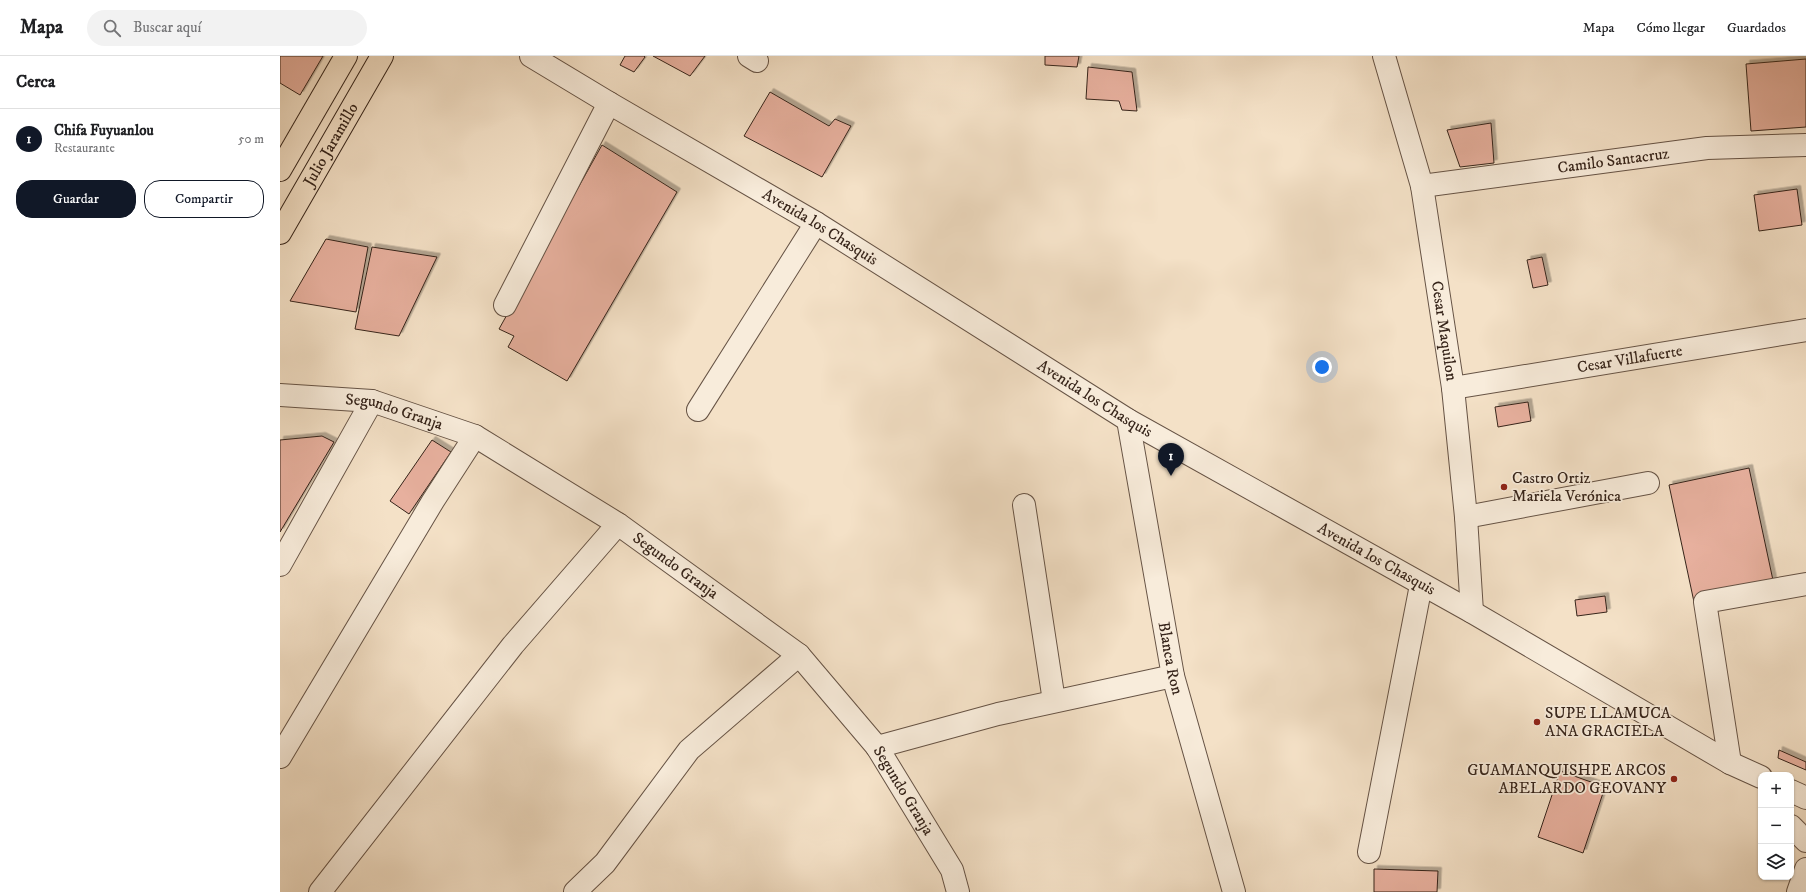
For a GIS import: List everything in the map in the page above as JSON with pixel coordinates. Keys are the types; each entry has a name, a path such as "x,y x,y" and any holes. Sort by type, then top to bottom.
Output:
{"main road":[{"name":"Julio Jaramillo","path":"280,170 346,56"},
{"name":"Julio Jaramillo","path":"280,233 382,56"}],"street":[{"name":"Avenida los Chasquis","path":"531,56 609,104 816,223 1128,420 1421,585 1472,612 1730,763 1758,776"},
{"name":"Cesar Maquilon","path":"1384,56 1422,186 1453,388 1466,516 1472,612"},
{"path":"505,305 609,104"},
{"name":"Camilo Santacruz","path":"1422,186 1707,148 1806,145"},
{"path":"698,410 816,223"},
{"name":"Cesar Villafuerte","path":"1453,388 1806,330"},
{"name":"Segundo Granja","path":"280,395 372,401 476,436 618,524 799,655 877,747 952,870 958,892"},
{"path":"280,565 372,401"},
{"name":"Blanca Ron","path":"1128,420 1173,676 1234,892"},
{"path":"280,757 429,508 476,436"},
{"path":"1466,516 1648,483"},
{"path":"1024,506 1054,701"},
{"path":"320,892 513,645 618,524"},
{"path":"1730,763 1705,602 1806,584"},
{"path":"1369,852 1421,585"},
{"path":"575,892 605,863 689,750 799,655"},
{"path":"877,747 998,714 1173,676"},
{"name":"Avenida los Chasquis","path":"1730,763 1758,792"},
{"path":"1794,792 1806,798"},
{"path":"1794,829 1806,841"},
{"path":"1798,892 1806,869"}],"building":[{"path":"280,56 323,56 300,95 280,83"},
{"path":"625,56 645,57 634,72 620,65"},
{"path":"653,56 705,56 690,76"},
{"path":"1045,56 1079,56 1077,67 1045,65"},
{"path":"1806,59 1806,127 1751,131 1746,64"},
{"path":"1088,67 1132,72 1137,111 1122,110 1119,101 1086,99"},
{"path":"770,92 829,126 835,119 851,126 822,177 744,136"},
{"path":"1491,123 1494,163 1460,167 1447,130"},
{"path":"602,145 677,192 567,381 508,347 514,336 499,329"},
{"path":"1797,189 1802,225 1759,231 1754,195"},
{"path":"326,239 368,247 356,312 290,301"},
{"path":"372,247 437,257 399,336 355,329"},
{"path":"1542,257 1548,285 1533,288 1527,260"},
{"path":"1528,402 1531,421 1498,427 1495,407"},
{"path":"322,436 334,442 280,532 280,440"},
{"path":"432,440 451,452 409,514 390,501"},
{"path":"1749,468 1774,585 1694,602 1669,485"},
{"path":"1605,596 1607,612 1577,616 1575,600"},
{"path":"1779,750 1806,762 1806,770 1778,758"},
{"path":"1560,771 1605,787 1583,853 1538,837"},
{"path":"1374,869 1438,871 1437,892 1374,892"}],"place":[{"name":"Chifa Fuyuanlou","path":"1171,476"},
{"name":"Castro Ortiz Mariela Verónica","path":"1504,487"},
{"name":"SUPE LLAMUCA ANA GRACIELA","path":"1537,722"},
{"name":"GUAMANQUISHPE ARCOS ABELARDO GEOVANY","path":"1674,779"}]}
